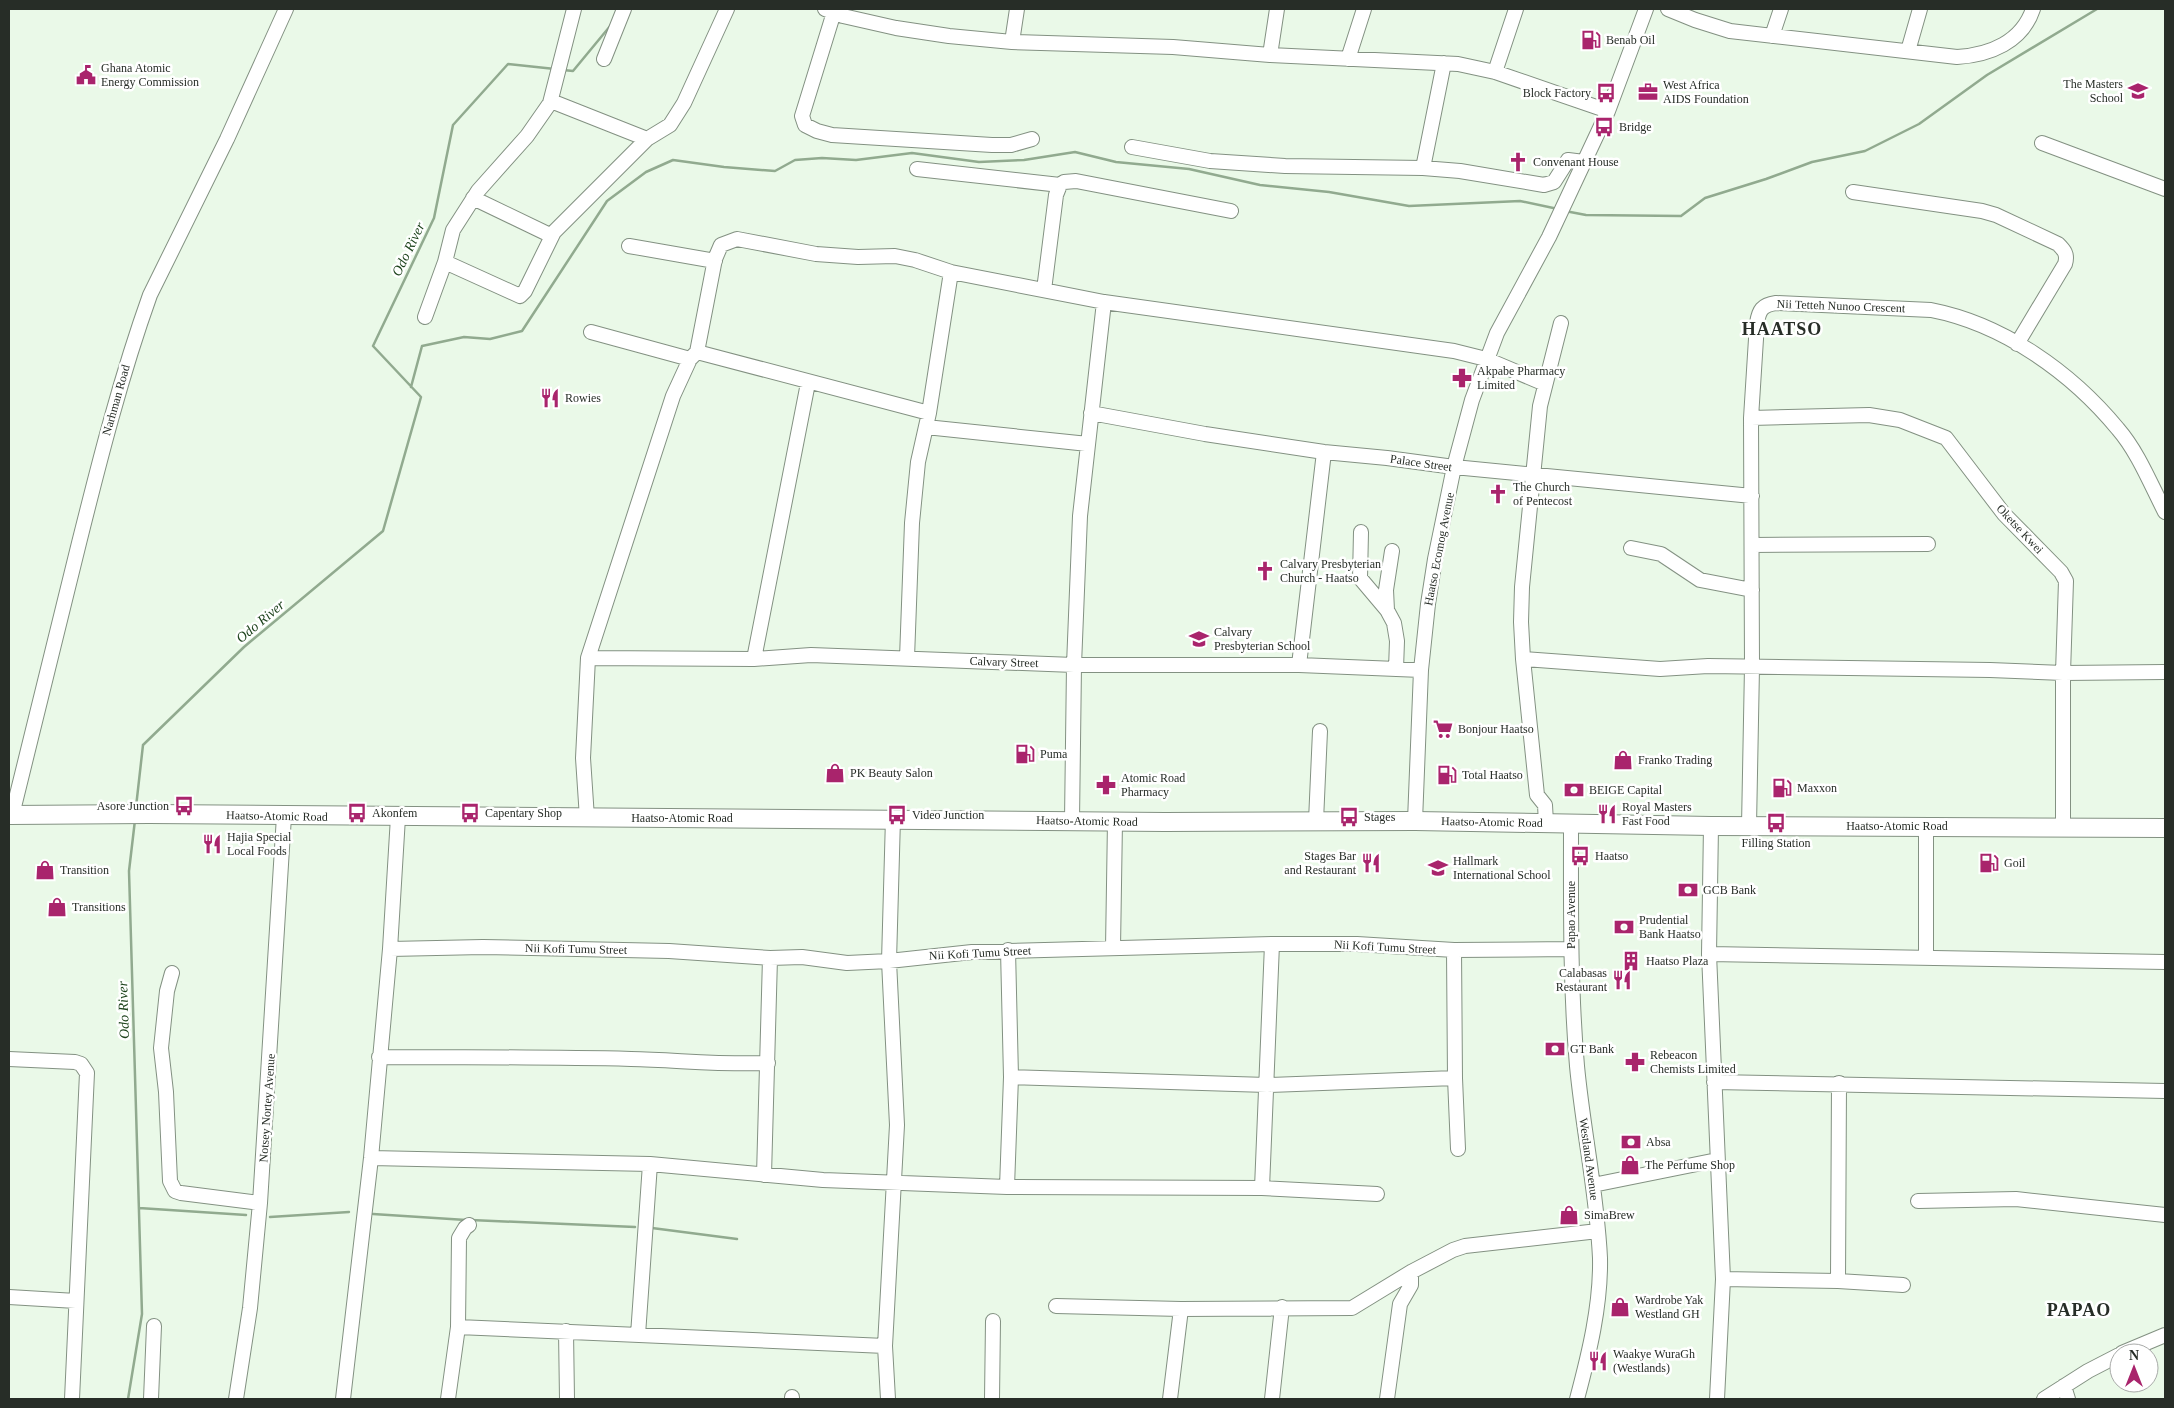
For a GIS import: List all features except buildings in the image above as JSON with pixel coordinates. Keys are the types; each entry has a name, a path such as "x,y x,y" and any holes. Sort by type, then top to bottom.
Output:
{"main road":[{"name":"Haatso-Atomic Road","path":"10,815 149,814 398,817 893,818 1072,821 1415,821 1711,826 2165,828"}],"street":[{"name":"Narhman Road","path":"10,815 99,463 141,319 150,294 227,139 286,9"},
{"path":"425,317 445,262 454,230 473,198 527,136 551,101 574,9"},
{"path":"604,58 624,9"},
{"path":"445,262 520,296 525,291 552,236 647,139 670,125 684,103 727,9"},
{"path":"1012,42 1017,9"},
{"path":"1270,55 1277,9"},
{"path":"1348,59 1364,9"},
{"path":"1496,72 1516,9"},
{"name":"Haatso Ecomog Avenue","path":"1415,821 1421,670 1435,558 1454,467 1472,400 1497,334 1549,236 1608,111 1646,9"},
{"path":"1668,9 1730,31 1957,57 1975,56 2007,43 2020,32 2029,20 2033,9"},
{"path":"1772,36 1781,9"},
{"path":"1908,51 1920,9"},
{"path":"1032,139 1011,144 962,144 832,135 805,125 802,116 837,12 872,23 949,36 1012,42 1173,47 1270,55 1444,62 1474,66 1496,72 1608,111"},
{"path":"1423,168 1444,62"},
{"path":"551,101 647,139"},
{"path":"2042,143 2165,189"},
{"path":"1132,147 1210,161 1285,166 1423,168 1460,171 1544,185 1554,182 1568,160 1584,162"},
{"path":"917,169 1060,185"},
{"path":"1044,290 1056,195 1060,185 1064,182 1076,181 1231,210"},
{"path":"1853,192 1989,213 2058,244 2064,250 2066,256 2065,264 2017,344"},
{"path":"473,198 552,236"},
{"path":"587,818 583,758 588,658 673,396 694,355 715,261 721,245 736,239 816,254 858,257 895,256 915,260 951,272 1104,302 1428,346 1486,359 1545,384"},
{"path":"630,246 715,261"},
{"path":"907,658 912,523 918,462 928,420 951,272"},
{"path":"1072,821 1074,665 1080,516 1104,302"},
{"name":"Nii Tetteh Nunoo Crescent","path":"1749,826 1752,667 1751,418 1757,322 1759,312 1763,306 1769,304 1931,310 1972,321 2017,344 2037,356 2083,392 2118,429 2128,443 2165,512"},
{"path":"1546,823 1545,805 1537,795 1523,659 1522,587 1540,406 1562,323"},
{"path":"591,332 808,383 928,420 1088,444"},
{"path":"754,659 808,383"},
{"name":"Palace Street","path":"1091,413 1205,434 1324,452 1534,476 1752,496"},
{"name":"Oketse Kwei","path":"1751,418 1869,415 1900,420 1946,438 1962,456 2004,514 2065,576 2063,827"},
{"path":"1299,665 1324,452"},
{"path":"1361,532 1360,578 1387,610 1394,623 1397,641 1396,669"},
{"path":"1752,545 1928,544"},
{"path":"1632,548 1661,554 1700,580 1752,590"},
{"path":"1387,610 1386,590 1392,551"},
{"name":"Calvary Street","path":"588,658 754,659 811,655 1074,665 1299,665 1421,670"},
{"path":"1523,659 1660,669 1708,666 1990,670 2063,673 2165,672"},
{"path":"1316,821 1320,731"},
{"name":"Notsey Nortey Avenue","path":"236,1399 250,1308 260,1203 284,816"},
{"path":"343,1399 371,1158 390,949 398,817"},
{"path":"888,1399 885,1346 897,1125 889,961 893,818"},
{"path":"1113,948 1115,821"},
{"name":"Papao Avenue","path":"1571,824 1571,949 1577,1066"},
{"path":"1711,826 1709,954 1723,1279 1717,1399"},
{"path":"1926,826 1926,958"},
{"path":"1262,1188 1272,944"},
{"name":"Nii Kofi Tumu Street","path":"390,949 483,947 669,952 770,958 802,957 847,963 1008,950 1272,944 1357,944 1454,950 1571,949"},
{"path":"1007,1187 1011,1077 1008,950"},
{"path":"1454,950 1455,1078 1458,1149"},
{"path":"1709,954 2165,962"},
{"path":"764,1175 770,958"},
{"path":"172,973 166,1000 161,1048 166,1092 170,1181 175,1190 181,1193 260,1203"},
{"path":"380,1057 538,1057 634,1059 706,1064 768,1063"},
{"path":"9,1059 75,1062 81,1064 87,1073 72,1399"},
{"name":"Westland Avenue","path":"1577,1066 1593,1185 1600,1258 1591,1338 1577,1399"},
{"path":"1011,1077 1267,1085 1455,1078"},
{"path":"1714,1082 2165,1091"},
{"path":"1838,1281 1839,1083"},
{"path":"371,1158 650,1164 764,1175 1007,1187 1262,1188 1377,1194"},
{"path":"1593,1185 1717,1160"},
{"path":"638,1335 650,1164"},
{"path":"1918,1201 2016,1199 2165,1215"},
{"path":"448,1399 458,1327 459,1238 465,1228 469,1226"},
{"path":"1056,1306 1180,1309 1352,1308 1380,1293 1411,1272 1452,1250 1465,1246 1598,1231"},
{"path":"1388,1399 1400,1304 1411,1285 1411,1272"},
{"path":"1723,1279 1838,1281 1903,1286"},
{"path":"1380,1293 1400,1304"},
{"path":"9,1297 76,1301"},
{"path":"1272,1399 1282,1308"},
{"path":"1170,1399 1180,1309"},
{"path":"992,1399 993,1321"},
{"path":"151,1399 154,1326"},
{"path":"458,1327 885,1346"},
{"path":"566,1331 567,1399"},
{"path":"2146,1343 2165,1335"},
{"path":"2044,1399 2066,1393 2088,1371 2109,1360"}],"waterway":[{"path":"1565,211 1586,215 1681,216 1705,198 1812,162 1865,151 1919,124 1987,75 2097,9"},
{"name":"Odo River","path":"563,70 573,71 611,25"},
{"name":"Odo River","path":"136,807 143,745 244,647 383,531 421,397 373,346 434,218 453,125 508,64 555,69"},
{"path":"411,387 422,346 464,337 490,339 522,331 607,201 646,172 673,160 775,171 795,160 822,158 856,160 912,153 979,162 1024,160 1075,152 1116,162 1189,169 1260,185 1329,192 1409,206 1520,201 1558,209"},
{"name":"Odo River","path":"128,1399 142,1314 129,871 135,820"},
{"path":"139,1208 246,1215"},
{"path":"270,1217 349,1212"},
{"path":"373,1214 466,1220"},
{"path":"471,1220 635,1227"},
{"path":"652,1228 737,1239"}],"place":[{"name":"Benab Oil","path":"1591,40"},
{"name":"Ghana Atomic Energy Commission","path":"86,75"},
{"name":"The Masters School","path":"2138,91"},
{"name":"West Africa AIDS Foundation","path":"1648,92"},
{"name":"Block Factory","path":"1606,93"},
{"name":"Bridge","path":"1604,127"},
{"name":"Convenant House","path":"1518,162"},
{"name":"Akpabe Pharmacy Limited","path":"1462,378"},
{"name":"Rowies","path":"550,398"},
{"name":"The Church of Pentecost","path":"1498,494"},
{"name":"Calvary Presbyterian Church - Haatso","path":"1265,571"},
{"name":"Calvary Presbyterian School","path":"1199,639"},
{"name":"Bonjour Haatso","path":"1443,729"},
{"name":"Puma","path":"1025,754"},
{"name":"Franko Trading","path":"1623,760"},
{"name":"PK Beauty Salon","path":"835,773"},
{"name":"Total Haatso","path":"1447,775"},
{"name":"Atomic Road Pharmacy","path":"1106,785"},
{"name":"Maxxon","path":"1782,788"},
{"name":"BEIGE Capital","path":"1574,790"},
{"name":"Asore Junction","path":"184,806"},
{"name":"Akonfem","path":"357,813"},
{"name":"Capentary Shop","path":"470,813"},
{"name":"Royal Masters Fast Food","path":"1607,814"},
{"name":"Video Junction","path":"897,815"},
{"name":"Stages","path":"1349,817"},
{"name":"Filling Station","path":"1776,823"},
{"name":"Hajia Special Local Foods","path":"212,844"},
{"name":"Haatso","path":"1580,856"},
{"name":"Stages Bar and Restaurant","path":"1371,863"},
{"name":"Goil","path":"1989,863"},
{"name":"Hallmark International School","path":"1438,868"},
{"name":"Transition","path":"45,870"},
{"name":"GCB Bank","path":"1688,890"},
{"name":"Transitions","path":"57,907"},
{"name":"Prudential Bank Haatso","path":"1624,927"},
{"name":"Haatso Plaza","path":"1631,961"},
{"name":"Calabasas Restaurant","path":"1622,980"},
{"name":"GT Bank","path":"1555,1049"},
{"name":"Rebeacon Chemists Limited","path":"1635,1062"},
{"name":"Absa","path":"1631,1142"},
{"name":"The Perfume Shop","path":"1630,1165"},
{"name":"SimaBrew","path":"1569,1215"},
{"name":"Wardrobe Yak Westland GH","path":"1620,1307"},
{"name":"Waakye WuraGh (Westlands)","path":"1598,1361"}],"district":[{"name":"HAATSO","path":"1782,329"},
{"name":"PAPAO","path":"2079,1310"}]}
